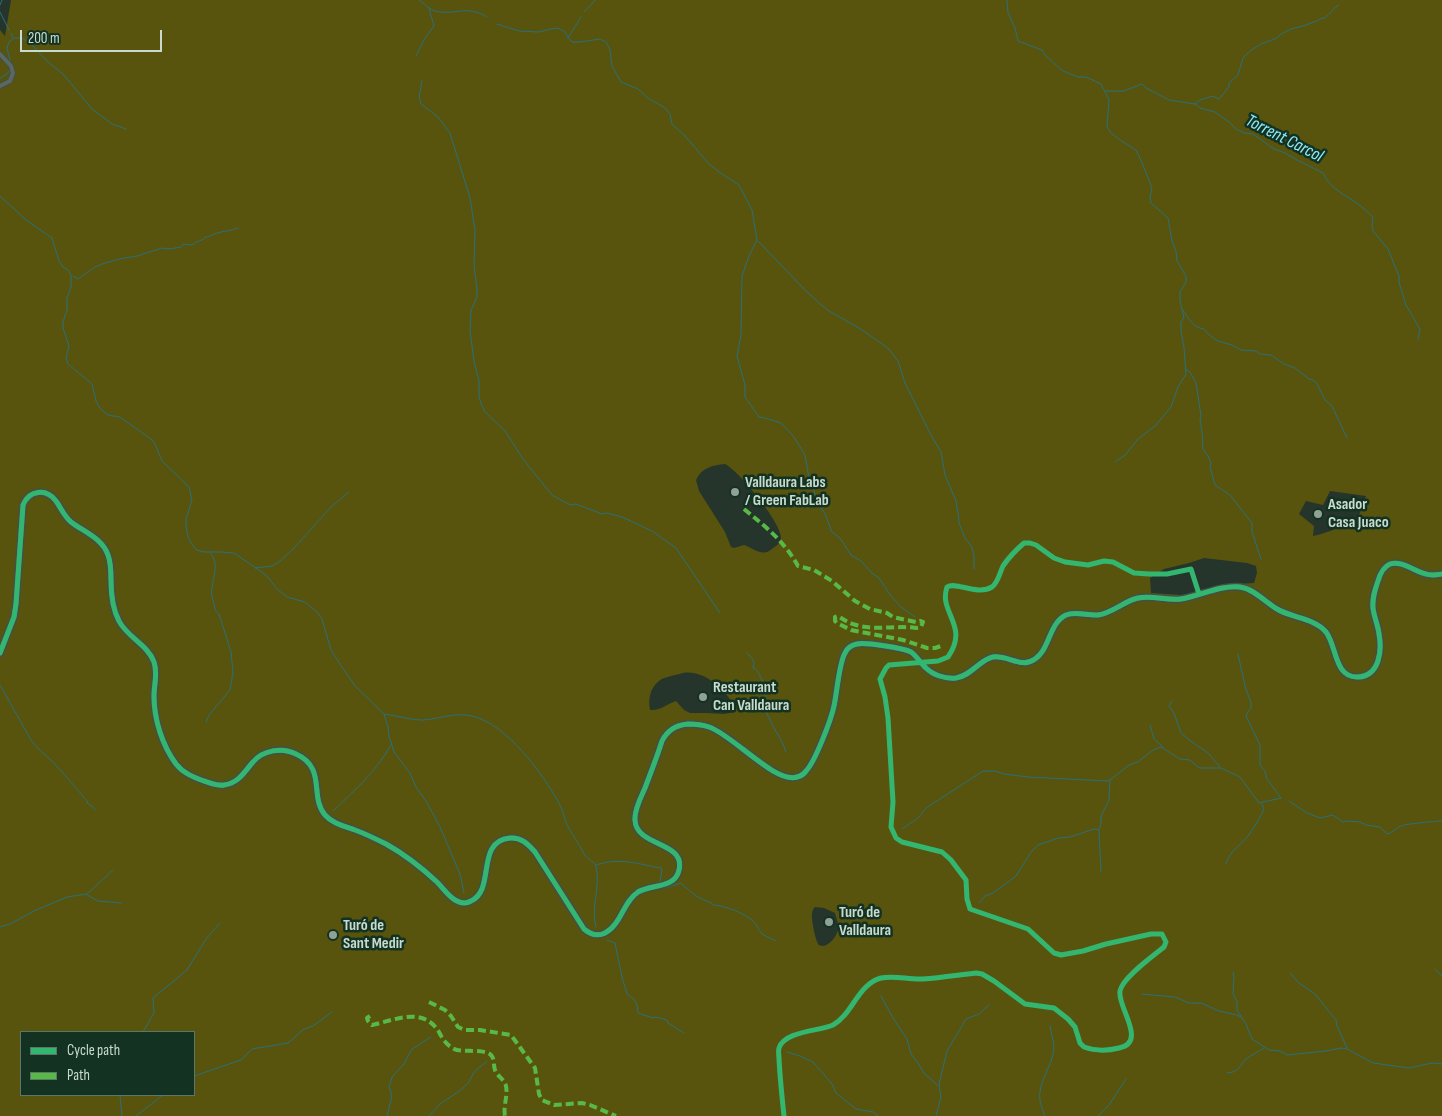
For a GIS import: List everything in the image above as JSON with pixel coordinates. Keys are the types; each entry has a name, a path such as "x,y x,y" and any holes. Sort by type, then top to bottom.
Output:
{"street":[{"path":"0,54 12,66 14,73 10,80 0,86"},
{"path":"0,653 14,617 23,505 31,495 43,492 55,500 70,521 98,540 107,551 114,611 122,626 149,653 154,661 156,675 155,704 160,729 176,764 187,774 215,785 224,785 233,783 240,778 254,761 267,753 282,750 296,754 304,759 313,770 320,806 327,817 336,824 362,833 388,846 431,877 452,898 461,902 470,902 480,894 490,854 494,846 507,838 520,839 527,843 535,852 584,929 598,935 613,926 635,894 646,888 670,882 679,871 677,856 668,848 643,835 635,821 642,794 666,733 683,725 709,727 724,735 779,774 791,778 801,776 809,767 833,709 843,657 846,651 854,645 865,644 906,650 914,654 932,672 944,677 956,678 969,673 984,661 992,658 1002,658 1023,663 1034,660 1041,653 1058,621 1067,615 1101,614 1143,597 1183,599 1227,588 1239,587 1250,590 1279,610 1318,625 1330,638 1339,665 1343,671 1352,676 1360,677 1372,671 1379,658 1380,641 1373,599 1384,568 1396,563 1426,574 1442,574"}],"shaded area":[{"path":"11,0 1442,0 1442,1116 0,1116 0,30 5,36","holes":["725,464 740,476 774,520 781,539 769,551 758,552 744,545 731,547 725,532 699,491 696,480 698,476 712,466","1330,491 1366,496 1357,518 1336,529 1313,536 1314,526 1299,514 1306,501 1323,505","1204,558 1247,563 1256,566 1257,573 1254,583 1237,584 1182,595 1151,593 1150,578 1164,569","683,673 703,676 715,683 729,698 735,712 724,714 690,713 684,710 676,701 650,710 650,694 656,684 664,678","815,907 824,908 835,913 838,925 838,932 834,938 829,944 822,946 816,940 814,931 812,912"]}],"waterway":[{"path":"0,5 2,0"},
{"path":"419,0 435,11 473,11 487,17"},
{"path":"584,12 595,0"},
{"path":"1007,0 1008,13 1015,28 1018,41 1042,50 1063,71 1078,77 1086,77 1101,84 1109,100 1107,127 1111,133 1136,150 1152,189 1151,203 1168,218 1177,261 1186,276 1186,282 1180,292 1184,317 1181,322 1181,331 1186,374 1178,387 1171,407 1155,426 1138,439 1125,455 1115,462"},
{"path":"1195,104 1200,100 1213,96 1219,99 1229,87 1229,83 1238,75 1243,58 1250,51 1291,29 1325,18 1339,5"},
{"path":"416,56 425,38 434,26 429,8"},
{"path":"0,12 9,30"},
{"path":"568,38 581,17"},
{"path":"497,24 519,31 539,32 555,28 560,29 565,32 572,42 600,39 606,42 610,50 612,66 621,82 638,89 648,98 665,108 670,114 672,124 708,163 739,185 752,210 757,240"},
{"path":"11,33 13,38"},
{"path":"14,38 22,38 31,44 48,62 63,74 92,109 112,124 126,129"},
{"path":"11,64 7,48 9,42 13,39"},
{"path":"0,78 7,74 11,68"},
{"path":"422,81 419,97 421,104 438,117 450,133 470,198 475,230 474,265 477,290 477,297 471,310 470,331 479,381 479,397 485,412 505,431 523,459 552,495 570,505 576,504 602,514 607,513 622,517 652,531 676,548 720,613"},
{"name":"Torrent Carcol","path":"1106,91 1124,91 1142,84 1169,100 1195,104 1200,108 1215,112 1236,129 1244,133 1253,134 1274,149 1323,173 1334,187 1373,217 1373,231 1388,249 1399,276 1406,305 1420,329 1418,339"},
{"path":"0,196 26,220 52,238 59,261 71,275 71,287 63,322 69,346 66,358 68,364 92,384 99,407 108,415 120,417 151,439 162,461 189,487 192,500 186,525 188,537 197,550 234,553 266,575 277,589 287,597 305,602 319,614 331,650 340,664 355,686 384,714 394,752 410,773 416,787 440,827 460,874 464,893"},
{"path":"73,276 78,279 102,264 162,248 181,247 183,244 192,245 216,233 238,228"},
{"path":"757,240 742,276 741,335 737,356 745,385 745,397 759,417 781,423 794,437 805,455 809,478 818,504 825,514 832,532 840,538 851,555 861,561 879,578 901,607 915,617"},
{"path":"758,241 820,304 888,348 898,361 905,383 941,452 945,475 956,501 959,523 965,538 972,547 974,569"},
{"path":"1183,310 1194,325 1204,329 1218,341 1241,350 1271,355 1313,380 1325,400 1332,406 1347,438"},
{"path":"1185,369 1190,372 1196,383 1203,449 1211,463 1210,467 1215,485 1230,495 1252,523 1252,532 1261,559"},
{"path":"255,568 272,566 279,562 331,507 349,492"},
{"path":"206,722 209,715 230,690 233,672 231,652 212,598 215,561 210,553"},
{"path":"747,653 752,658 753,668 758,671 763,681 766,710 786,752"},
{"path":"1238,654 1251,703 1251,708 1246,716 1260,745 1260,765 1265,771 1267,779 1281,798"},
{"path":"0,685 33,743 53,762 95,810"},
{"path":"1172,701 1169,706 1174,713 1181,733 1208,753 1220,767"},
{"path":"385,714 423,720 454,715 472,716 498,729 522,751 559,803 567,825 584,854 596,867 597,883 594,913 596,927"},
{"path":"1150,725 1154,739 1163,747"},
{"path":"333,811 372,772 391,745"},
{"path":"902,829 918,818 926,808 983,771 995,771 1028,777 1107,781 1129,765 1138,762 1153,750 1161,747 1180,759 1190,760 1199,768 1221,768 1240,777 1259,803 1281,798"},
{"path":"979,903 985,896 993,893 1016,876 1031,852 1038,845 1094,829 1099,830 1101,816 1109,800 1110,780"},
{"path":"1289,801 1307,813 1320,818 1333,815 1343,822 1360,822 1380,827 1387,834 1404,825 1442,821"},
{"path":"1226,864 1230,855 1247,837 1257,822 1264,809 1262,804"},
{"path":"1099,831 1101,872"},
{"path":"596,865 621,861 661,868 660,883"},
{"path":"0,927 67,897 87,894 113,870"},
{"path":"661,888 681,883 700,898 714,905 729,908 745,915 754,922 762,934 776,941"},
{"path":"87,895 98,901 121,903"},
{"path":"144,1031 154,1013 153,998 187,970 206,939 220,923"},
{"path":"607,940 615,943 627,994 634,999 638,1013 667,1020 668,1023 684,1033"},
{"path":"1435,969 1442,976"},
{"path":"1233,972 1233,994 1237,1002 1237,1010 1246,1024 1252,1039 1269,1050 1280,1051 1287,1055 1341,1048 1347,1049 1373,1063 1409,1068 1432,1063 1442,1064"},
{"path":"1290,973 1299,983 1315,994 1336,1020 1347,1048"},
{"path":"1142,994 1175,997 1189,1003 1201,1003 1219,1011 1241,1017"},
{"path":"881,996 907,1039 911,1054 924,1073 937,1085"},
{"path":"936,1116 941,1097 939,1085 947,1051 966,1019 979,1014 989,1005"},
{"path":"195,1076 241,1060 252,1049 288,1043 304,1029 313,1026 332,1012"},
{"path":"1045,1116 1040,1103 1040,1094 1053,1056 1054,1043 1050,1026"},
{"path":"387,1116 392,1096 389,1087 392,1077 404,1064 412,1049 431,1037"},
{"path":"1227,1073 1237,1070 1246,1059 1264,1048"},
{"path":"787,1052 813,1062 832,1084 836,1093 856,1109 873,1112 878,1116"},
{"path":"429,1116 440,1104 461,1090 469,1082 474,1072 487,1061"},
{"path":"1098,1116 1109,1105 1126,1079"},
{"path":"120,1096 122,1116"},
{"path":"136,1116 162,1096"}],"marked path":[{"path":"744,509 781,542 798,566 814,570 832,581 855,601 870,609 887,613 893,617 923,622 921,627 916,628 871,628 853,624 838,616 835,617 837,623 851,630 903,640 927,648 944,646"},
{"path":"429,1002 445,1010 458,1027 465,1030 480,1030 511,1035 535,1068 539,1094 542,1100 554,1105 582,1103 616,1116"},
{"path":"370,1016 367,1018 372,1025 399,1018 417,1017 425,1019 432,1024 446,1043 454,1049 484,1052 491,1055 494,1068 506,1086 505,1116"}],"cycle path":[{"path":"0,653 14,617 23,505 29,496 33,494 38,492 47,494 56,501 69,520 102,544 108,555 115,611 123,627 147,651 154,662 156,674 154,705 157,723 171,757 182,770 204,781 216,785 224,785 234,782 257,758 267,752 279,750 296,754 305,760 315,774 320,807 328,818 375,838 399,852 437,882 452,898 465,903 478,895 483,887 489,856 499,841 510,838 521,840 535,852 584,929 591,934 599,935 615,925 633,896 638,892 668,883 677,876 679,861 675,854 643,835 637,829 635,820 638,804 666,734 676,727 688,724 709,727 730,739 777,773 788,777 800,776 814,759 830,721 843,658 847,650 853,645 875,645 907,650 932,673 956,678 961,677 983,661 993,657 1025,663 1030,662 1040,655 1056,624 1066,615 1074,613 1103,614 1138,598 1181,599 1218,589 1240,587 1255,593 1283,612 1321,627 1330,638 1340,667 1350,676 1358,677 1365,676 1371,672 1378,661 1380,640 1373,601 1379,578 1384,569 1388,565 1395,563 1428,575 1442,574"},
{"path":"784,1116 779,1052 782,1042 803,1032 833,1025 840,1020 866,986 881,978 923,979 976,973 982,974 1025,1004 1054,1008 1075,1027 1080,1043 1084,1047 1106,1050 1119,1048 1127,1044 1131,1039 1129,1023 1120,998 1120,991 1126,980 1164,947 1166,942 1162,934 1151,934 1061,955 1054,953 1028,929 970,909 967,899 966,880 951,860 942,852 902,842 896,838 891,827 893,802 888,718 880,679 889,665 938,661 948,657 954,646 956,636 946,604 947,587 956,586 980,590 992,587 1005,563 1024,543 1036,545 1054,558 1065,562 1088,565 1104,561 1113,562 1134,573 1167,574 1191,569 1199,594"}],"place":[{"name":"Valldaura Labs / Green FabLab","path":"735,492"},
{"name":"Asador Casa Juaco","path":"1318,514"},
{"name":"Restaurant Can Valldaura","path":"703,697"},
{"name":"Turó de Valldaura","path":"829,922"},
{"name":"Turó de Sant Medir","path":"333,935"}]}
